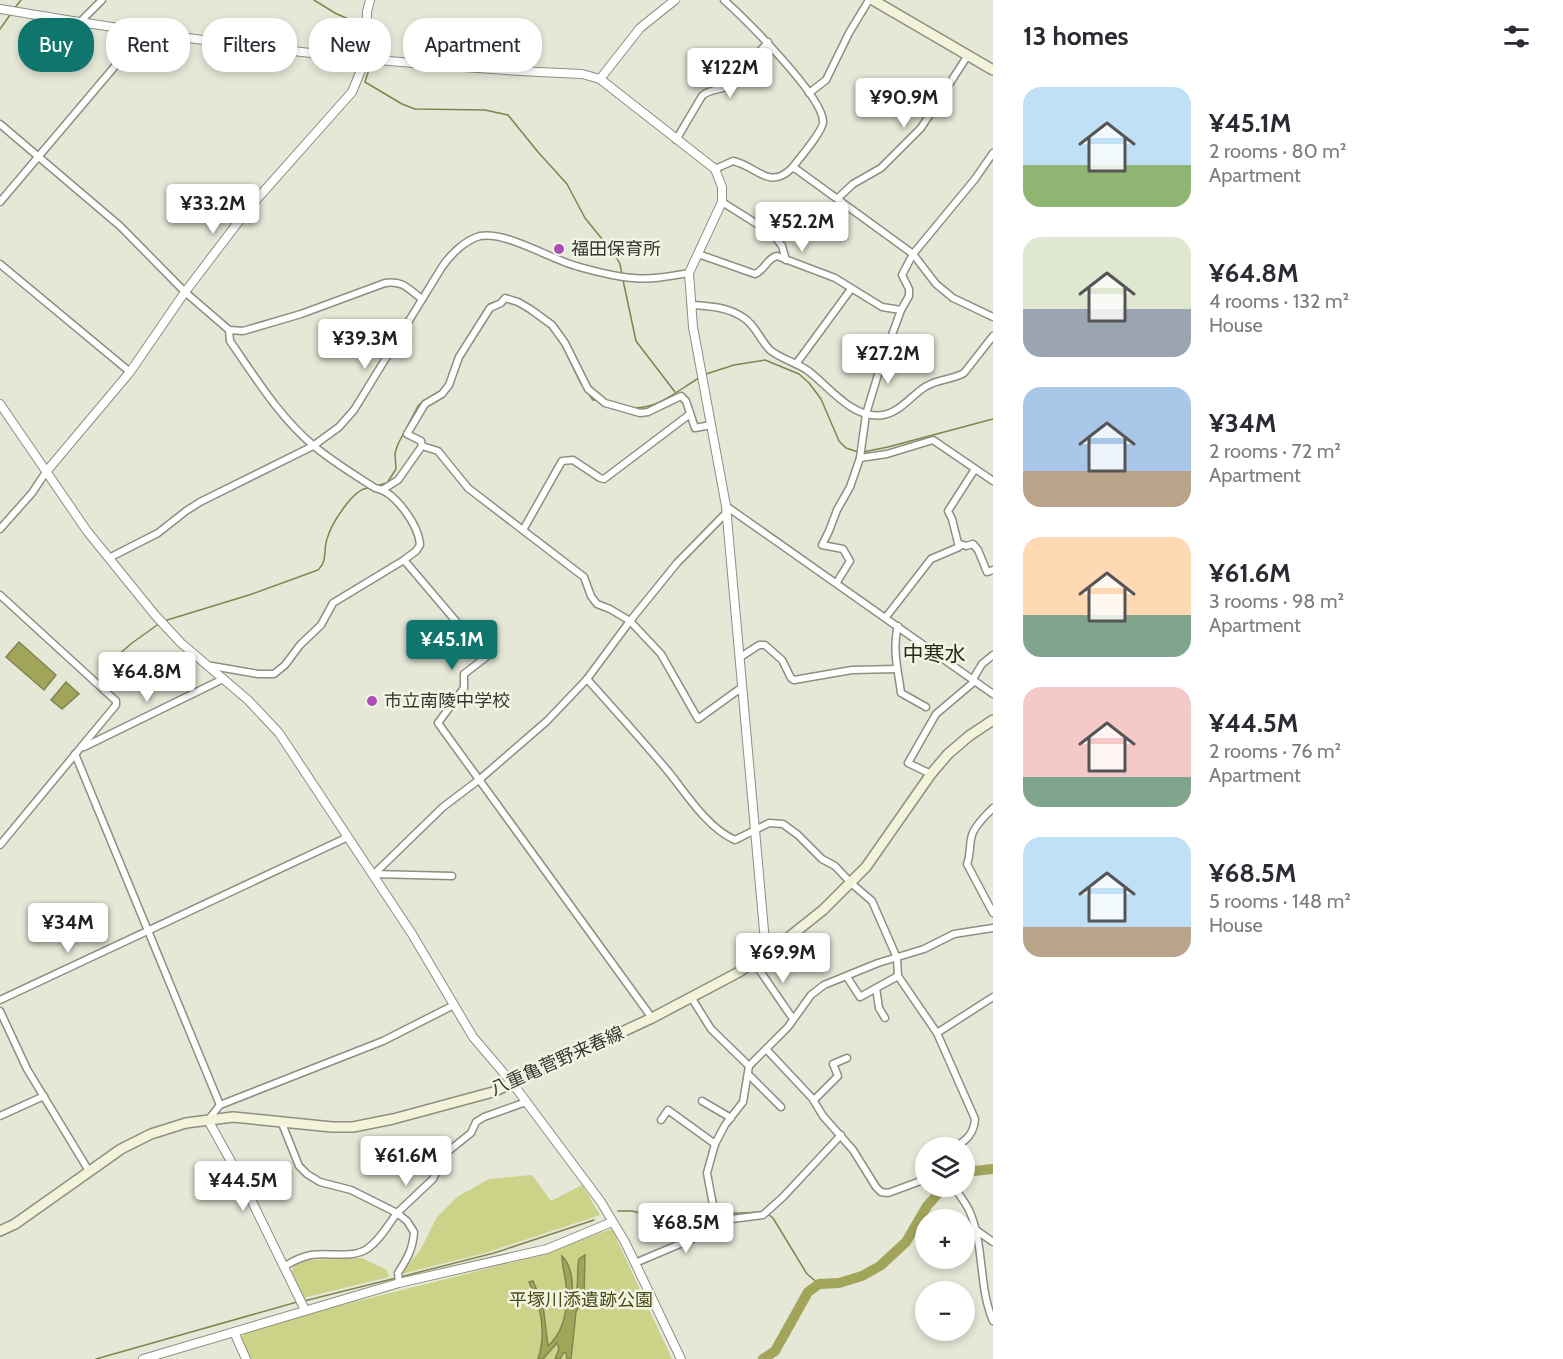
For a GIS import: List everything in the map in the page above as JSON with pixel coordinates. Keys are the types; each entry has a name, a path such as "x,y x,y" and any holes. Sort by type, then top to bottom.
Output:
{"main road":[{"path":"871,0 993,70"},
{"name":"八重亀菅野来春線","path":"0,1232 15,1224 121,1149 151,1134 186,1123 232,1117 353,1128 482,1095 513,1084 652,1018 739,972 805,926 866,867 931,774 962,742 993,720"}],"street":[{"path":"84,18 102,0"},
{"path":"367,18 370,0"},
{"path":"600,80 640,28 675,0"},
{"path":"715,169 732,161 766,177 782,177 792,168 823,124 821,115 809,93 768,42 724,0"},
{"path":"809,93 826,81 849,33 871,0"},
{"path":"0,9 51,18"},
{"path":"190,38 309,52"},
{"path":"676,140 702,96 706,92 730,85 768,42"},
{"path":"838,198 853,183 881,168 921,128 968,55"},
{"path":"391,60 457,67 582,74 600,80 715,169 722,187 722,202 689,273 691,305 726,509 766,953"},
{"path":"0,202 110,72"},
{"path":"0,529 130,372 185,292 249,208 352,92 360,72"},
{"path":"0,124 120,226 185,292 229,330 243,331 301,314 385,283 402,284 422,299"},
{"path":"837,582 850,561 843,549 822,545 850,487 860,458 866,414 901,310 909,296 909,289 902,275 913,254 975,179 993,153"},
{"path":"792,168 838,198 913,254 936,284 954,298 993,317"},
{"path":"722,202 773,234 782,246 786,260"},
{"path":"109,558 158,533 200,502 313,446 339,427 354,410 450,255 479,236 517,242 576,266 632,278 689,273"},
{"path":"698,254 751,274 759,273 773,257 777,256 835,278 882,307 901,310"},
{"path":"0,264 130,372"},
{"path":"796,364 851,289"},
{"path":"422,446 421,441 406,434 421,408 446,389 459,357 490,308 501,303 505,298 518,302 552,325 565,343 588,389 605,404 640,413 648,412 681,396 686,401 695,428 711,425"},
{"path":"691,305 717,307 734,312 754,327 772,351 812,374 834,395 866,414 887,415 924,387 964,373 993,336"},
{"path":"206,665 258,674 274,674 321,625 333,603 404,560 420,545 417,528 399,505 382,490 375,489 313,446 268,395 230,340 229,330"},
{"path":"0,404 87,531 162,622 206,665 248,700 279,733 412,934 473,1037 513,1084 602,1202 635,1263 681,1359"},
{"path":"523,530 562,461 573,460 604,479 690,414"},
{"path":"860,458 887,454 933,440 993,481"},
{"path":"382,490 398,480 422,446"},
{"path":"422,446 438,451 468,489 584,577 591,596 597,604 630,621 661,654 698,719 741,688"},
{"path":"960,544 948,511 975,468"},
{"path":"726,509 837,582 993,694"},
{"path":"374,875 443,807 480,779 547,721 587,679 677,563 726,509"},
{"path":"960,544 966,546 973,544 987,572 993,570"},
{"path":"886,617 931,559 950,552 960,544"},
{"path":"404,560 485,658 464,674 464,688 438,723 652,1018"},
{"path":"0,595 116,701 116,705 0,845"},
{"path":"898,626 895,647 903,696 926,707"},
{"path":"739,658 759,645 765,645 782,660 794,680 852,670 897,669"},
{"path":"931,774 908,763 936,714 974,680 982,664 993,655"},
{"path":"81,748 223,679"},
{"path":"587,679 670,773 703,815 729,837 735,840 769,823 783,824 798,835 822,859 835,866 872,901 897,958 898,976 937,1033 975,1119 974,1129 968,1137"},
{"path":"75,754 220,1105"},
{"path":"993,808 972,834 967,864 993,913"},
{"path":"0,1000 348,837"},
{"path":"374,875 452,876"},
{"path":"716,1221 707,1173 715,1144 730,1118 743,1102 749,1066 788,1027 811,994 824,985 878,963 924,949 954,934 993,928"},
{"path":"754,962 793,1019"},
{"path":"847,977 860,997 898,976"},
{"path":"876,988 879,1008 885,1018"},
{"path":"692,997 711,1029 749,1066"},
{"path":"937,1033 993,997"},
{"path":"304,1307 285,1266 208,1120 220,1105 383,1041 454,1005"},
{"path":"0,1011 27,1069 88,1171"},
{"path":"766,1049 814,1100 881,1192 888,1193 915,1183"},
{"path":"814,1100 838,1076 833,1064 846,1058"},
{"path":"748,1074 782,1107"},
{"path":"0,1116 44,1096"},
{"path":"702,1101 730,1118"},
{"path":"285,1266 298,1258 312,1255 346,1255 365,1250 375,1242 397,1212 433,1179 446,1153 471,1133 476,1122 526,1102"},
{"path":"661,1120 668,1110 715,1144"},
{"path":"281,1121 299,1166 307,1174 320,1182 351,1190 397,1212 407,1221 414,1232 412,1250 398,1273 399,1283"},
{"path":"635,1263 706,1233 716,1221 763,1215 841,1135"},
{"path":"961,1197 969,1209 976,1230 983,1281 993,1321"},
{"path":"143,1359 234,1332 304,1307 547,1249 612,1222"},
{"path":"976,1230 993,1242"},
{"path":"234,1332 246,1359"}],"green space":[{"path":"532,1175 551,1201 582,1185 600,1215 485,1253 401,1274 421,1249 437,1217 457,1197 489,1179"},
{"name":"平塚川添遺跡公園","path":"612,1229 672,1359 251,1359 241,1339 244,1333 298,1316 518,1261"},
{"path":"362,1258 387,1270 389,1277 303,1298 291,1272 296,1264 309,1260"}],"shaded area":[{"path":"19,642 56,675 44,690 6,657"},
{"path":"66,682 79,694 62,709 51,700"},
{"path":"585,1255 584,1297 576,1312 571,1359 567,1359 564,1352 560,1359 555,1359 559,1349 557,1343 543,1359 538,1359 542,1339 541,1319 537,1300 529,1282 533,1281 543,1305 548,1346 562,1326 566,1309 566,1284 562,1256 569,1266 573,1301 579,1259"}],"waterway":[{"path":"14,9 21,0"},
{"path":"314,0 346,18"},
{"path":"0,29 10,15"},
{"path":"368,72 365,82 415,109 485,110 508,115 567,184 585,218 615,255 622,275"},
{"path":"623,280 636,341 675,392"},
{"path":"476,325 489,304 500,300"},
{"path":"561,342 580,382 593,400 597,400"},
{"path":"706,374 734,365 765,360 799,374 821,399 839,441 846,448 858,452"},
{"path":"628,407 638,408 657,403 699,378"},
{"path":"379,485 387,483 396,469 395,453 398,444 418,406 440,392"},
{"path":"863,452 993,419"},
{"path":"164,621 249,595 318,570 323,563 329,533 338,517 356,494 368,488"},
{"path":"102,669 160,623"},
{"path":"975,1171 993,1169"},
{"path":"763,1359 775,1351 808,1292 819,1284 839,1283 862,1276 880,1266 906,1242 927,1206 935,1197"},
{"path":"618,1211 632,1211 666,1220 712,1215"},
{"path":"716,1214 765,1212"},
{"path":"769,1215 807,1274 819,1284"},
{"path":"400,1277 494,1253 594,1220"},
{"path":"304,1301 396,1278"},
{"path":"96,1359 297,1302"}],"place":[{"name":"福田保育所","path":"559,249"},
{"name":"市立南陵中学校","path":"372,701"}],"district":[{"name":"中寒水","path":"934,654"}]}
